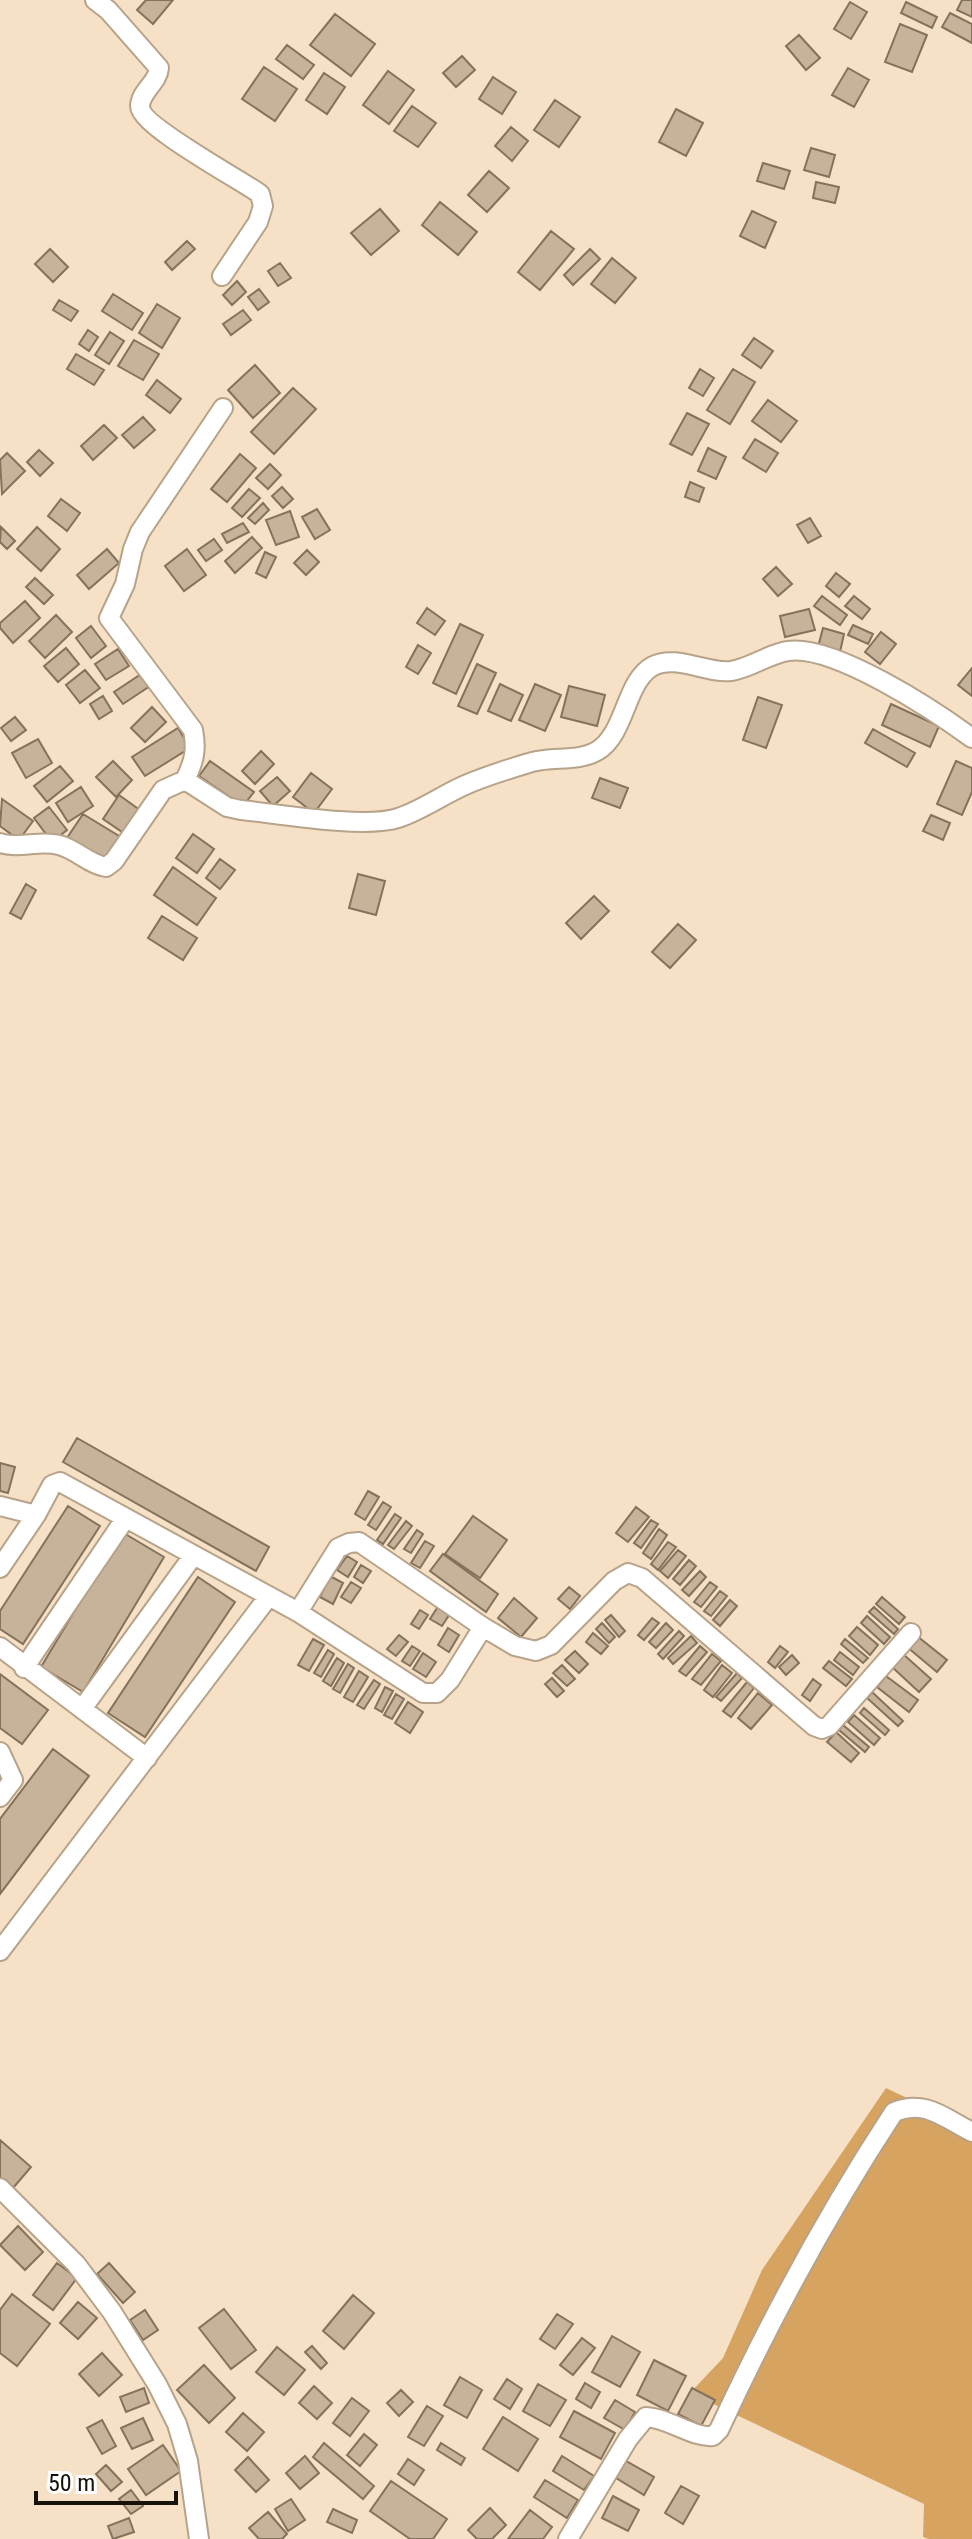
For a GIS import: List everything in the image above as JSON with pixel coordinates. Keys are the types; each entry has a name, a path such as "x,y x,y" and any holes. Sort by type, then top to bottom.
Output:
{"street":[{"path":"95,0 108,10 159,68 159,75 143,95 140,105 143,116 190,151 260,194 263,206 258,222 222,276"},
{"path":"0,843 14,846 59,845 98,866 106,867 114,861 163,790 185,780 195,761 193,730 109,618 125,584 140,532 223,408"},
{"path":"185,780 227,807 241,810 372,823 398,819 465,785 535,761 580,757 597,751 610,739 640,678 654,666 674,663 729,672 789,651 809,652 847,665 896,690 972,738"},
{"path":"0,1568 52,1485 60,1482 298,1612 423,1693 437,1693 450,1680 483,1627"},
{"path":"0,1506 36,1515"},
{"path":"24,1668 125,1519"},
{"path":"298,1612 338,1548 359,1542 483,1627 515,1646 536,1651 551,1645 614,1581 628,1573 642,1578 814,1726 822,1729 829,1726 911,1633"},
{"path":"82,1709 193,1556"},
{"path":"0,1951 269,1596"},
{"path":"0,1647 147,1758"},
{"path":"0,1752 13,1780 0,1797"},
{"path":"568,2539 628,2439 646,2417 705,2436 713,2436 719,2430 795,2275 830,2212 894,2112 907,2106 920,2106 972,2132"},
{"path":"0,2188 76,2264 112,2312 157,2384 177,2424 188,2461 199,2539"}],"shaded area":[{"path":"886,2088 972,2129 972,2539 923,2537 924,2504 690,2393 723,2358 762,2270"}],"building":[{"path":"146,0 173,0 153,24 137,10"},
{"path":"962,0 972,0 972,17 957,10"},
{"path":"850,2 867,12 851,39 834,29"},
{"path":"906,2 937,17 932,28 901,13"},
{"path":"950,13 972,24 972,43 942,27"},
{"path":"335,14 375,44 351,76 310,45"},
{"path":"900,24 927,35 912,72 885,62"},
{"path":"799,35 820,58 806,70 786,46"},
{"path":"287,45 314,65 303,79 276,59"},
{"path":"462,56 475,70 456,87 443,73"},
{"path":"264,67 297,89 275,121 242,99"},
{"path":"848,68 869,80 854,107 832,95"},
{"path":"388,71 414,90 389,124 363,105"},
{"path":"324,73 345,87 327,114 306,100"},
{"path":"493,77 516,92 502,114 479,99"},
{"path":"555,100 580,117 559,147 534,130"},
{"path":"412,106 436,123 418,147 394,131"},
{"path":"676,109 703,123 686,156 659,142"},
{"path":"511,127 528,141 512,161 495,146"},
{"path":"811,148 835,155 829,177 804,170"},
{"path":"763,163 790,171 784,189 757,181"},
{"path":"489,171 509,188 487,212 468,195"},
{"path":"816,182 839,187 835,203 813,198"},
{"path":"440,202 477,232 458,255 422,225"},
{"path":"380,209 399,231 371,255 351,233"},
{"path":"752,211 776,222 765,248 740,236"},
{"path":"551,231 574,249 540,290 518,272"},
{"path":"187,241 195,249 172,270 165,262"},
{"path":"50,249 68,267 53,282 35,264"},
{"path":"590,249 600,259 573,285 564,275"},
{"path":"612,258 636,278 615,303 591,284"},
{"path":"280,263 291,278 278,286 268,271"},
{"path":"237,281 246,292 232,305 223,295"},
{"path":"259,289 269,302 258,310 248,297"},
{"path":"113,294 143,313 132,330 102,311"},
{"path":"59,300 78,311 71,321 53,310"},
{"path":"157,304 180,318 162,348 139,333"},
{"path":"243,310 251,320 231,335 223,324"},
{"path":"88,330 98,337 89,351 79,344"},
{"path":"110,332 124,341 109,364 95,355"},
{"path":"754,338 773,351 761,368 742,355"},
{"path":"134,340 159,354 143,380 118,366"},
{"path":"76,354 104,370 94,385 67,369"},
{"path":"255,365 280,393 253,418 228,390"},
{"path":"700,369 714,378 703,396 689,388"},
{"path":"733,369 755,382 730,424 707,410"},
{"path":"157,380 181,399 170,413 146,395"},
{"path":"293,388 316,409 274,454 251,432"},
{"path":"768,400 797,421 781,442 752,421"},
{"path":"687,413 709,424 692,455 670,444"},
{"path":"143,417 155,430 134,448 122,435"},
{"path":"104,425 117,438 93,460 81,446"},
{"path":"755,439 778,453 766,472 743,458"},
{"path":"708,448 726,457 716,479 698,471"},
{"path":"39,450 53,463 40,476 27,462"},
{"path":"7,453 25,471 2,494 0,460"},
{"path":"240,454 256,468 227,502 211,489"},
{"path":"270,464 281,475 268,489 256,478"},
{"path":"690,482 704,488 699,502 685,497"},
{"path":"282,487 293,499 283,508 272,496"},
{"path":"249,489 260,498 242,517 232,508"},
{"path":"61,499 80,513 67,531 48,516"},
{"path":"263,503 269,510 255,524 248,518"},
{"path":"317,509 330,530 315,539 302,517"},
{"path":"290,511 299,537 276,545 266,520"},
{"path":"810,518 821,536 808,543 797,525"},
{"path":"243,523 249,532 227,543 222,534"},
{"path":"1,527 15,541 7,549 0,542"},
{"path":"37,527 60,549 41,571 17,549"},
{"path":"252,537 262,548 235,573 225,561"},
{"path":"214,539 222,550 206,561 198,550"},
{"path":"107,549 119,563 89,589 77,575"},
{"path":"187,549 206,575 184,591 165,566"},
{"path":"307,550 319,562 306,575 294,563"},
{"path":"265,552 276,557 266,578 256,573"},
{"path":"776,567 792,584 778,596 763,579"},
{"path":"836,573 850,584 839,597 826,586"},
{"path":"35,578 53,595 44,604 26,587"},
{"path":"822,596 847,615 840,625 814,606"},
{"path":"854,596 870,609 862,619 845,606"},
{"path":"25,601 40,618 13,643 0,628 0,623"},
{"path":"427,608 445,621 435,635 417,623"},
{"path":"809,609 815,630 785,637 780,616"},
{"path":"56,615 72,632 45,658 29,641"},
{"path":"460,624 483,635 456,694 433,683"},
{"path":"853,625 873,634 868,644 848,635"},
{"path":"91,626 106,646 91,658 76,638"},
{"path":"823,628 844,634 840,652 818,647"},
{"path":"881,632 896,644 880,664 865,652"},
{"path":"418,645 431,653 418,674 406,667"},
{"path":"66,648 79,664 58,682 44,666"},
{"path":"118,649 129,666 106,680 95,664"},
{"path":"477,664 496,673 477,714 458,706"},
{"path":"972,668 972,696 958,685"},
{"path":"85,670 100,688 80,703 66,685"},
{"path":"141,674 150,686 123,704 114,692"},
{"path":"500,684 523,695 511,721 488,711"},
{"path":"535,684 561,695 545,731 519,720"},
{"path":"569,686 605,695 597,726 561,717"},
{"path":"103,696 112,711 99,719 90,704"},
{"path":"758,697 782,705 766,748 743,740"},
{"path":"891,704 939,726 930,747 882,725"},
{"path":"152,707 166,722 145,742 131,728"},
{"path":"15,717 26,730 11,741 1,728"},
{"path":"178,728 190,748 145,776 132,757"},
{"path":"873,729 915,753 907,767 865,743"},
{"path":"38,739 52,763 26,778 12,753"},
{"path":"261,751 274,764 255,784 242,771"},
{"path":"113,761 132,780 116,797 96,777"},
{"path":"210,761 254,792 243,806 199,776"},
{"path":"956,761 972,768 972,792 962,815 937,804"},
{"path":"60,766 73,781 47,802 34,786"},
{"path":"311,773 332,789 314,813 293,797"},
{"path":"277,777 290,791 273,806 260,791"},
{"path":"600,778 628,788 620,808 592,798"},
{"path":"81,787 93,806 68,822 56,803"},
{"path":"119,795 144,813 128,836 103,819"},
{"path":"2,799 33,821 19,840 0,826"},
{"path":"49,807 67,830 52,842 34,818"},
{"path":"83,814 124,839 108,864 67,838"},
{"path":"931,815 950,823 943,840 923,831"},
{"path":"193,834 214,849 197,873 176,858"},
{"path":"220,859 235,870 220,889 206,878"},
{"path":"173,867 216,898 197,925 154,895"},
{"path":"358,874 385,881 376,915 349,908"},
{"path":"26,884 36,890 21,919 10,913"},
{"path":"594,896 609,911 581,939 566,923"},
{"path":"162,916 197,938 183,960 148,938"},
{"path":"678,924 696,940 670,968 652,952"},
{"path":"77,1438 269,1547 256,1571 63,1462"},
{"path":"0,1463 15,1467 8,1493 0,1491"},
{"path":"368,1491 379,1497 365,1520 355,1514"},
{"path":"383,1502 391,1507 376,1530 368,1525"},
{"path":"68,1506 100,1526 23,1644 0,1629 0,1611"},
{"path":"636,1507 649,1517 628,1542 616,1533"},
{"path":"395,1514 401,1518 383,1544 377,1540"},
{"path":"473,1516 507,1540 480,1578 445,1554"},
{"path":"651,1520 658,1524 641,1548 634,1543"},
{"path":"406,1521 412,1526 394,1549 388,1545"},
{"path":"659,1529 667,1535 651,1559 643,1553"},
{"path":"417,1530 423,1534 411,1553 404,1549"},
{"path":"122,1532 164,1557 83,1692 41,1667"},
{"path":"425,1541 434,1546 420,1568 411,1563"},
{"path":"668,1542 676,1547 658,1570 651,1564"},
{"path":"678,1550 686,1556 668,1578 660,1571"},
{"path":"443,1554 498,1594 486,1612 430,1571"},
{"path":"347,1556 357,1562 348,1577 337,1570"},
{"path":"689,1560 696,1566 680,1585 673,1579"},
{"path":"361,1565 371,1571 363,1583 354,1577"},
{"path":"700,1571 706,1577 689,1596 682,1590"},
{"path":"330,1576 343,1583 333,1604 320,1597"},
{"path":"198,1577 235,1602 145,1737 108,1713"},
{"path":"351,1582 361,1588 351,1603 341,1597"},
{"path":"710,1582 717,1587 701,1607 694,1602"},
{"path":"569,1587 580,1596 570,1609 558,1599"},
{"path":"720,1591 727,1596 711,1616 704,1611"},
{"path":"882,1597 905,1617 899,1624 876,1604"},
{"path":"514,1598 537,1618 521,1637 498,1618"},
{"path":"730,1600 737,1606 720,1626 713,1620"},
{"path":"439,1605 451,1612 442,1626 430,1619"},
{"path":"874,1607 898,1629 894,1634 869,1612"},
{"path":"420,1610 428,1615 419,1629 411,1624"},
{"path":"611,1615 625,1631 619,1637 605,1620"},
{"path":"867,1616 890,1637 884,1644 861,1623"},
{"path":"652,1618 659,1623 644,1640 638,1635"},
{"path":"602,1623 615,1637 609,1643 596,1629"},
{"path":"666,1623 673,1630 656,1648 649,1642"},
{"path":"857,1627 878,1645 870,1655 849,1636"},
{"path":"448,1628 459,1635 449,1652 438,1645"},
{"path":"679,1631 684,1636 663,1659 658,1654"},
{"path":"593,1633 608,1646 601,1654 586,1642"},
{"path":"399,1635 408,1642 396,1656 387,1649"},
{"path":"691,1636 697,1643 673,1664 668,1658"},
{"path":"917,1636 947,1660 937,1672 907,1647"},
{"path":"313,1639 324,1645 309,1671 298,1665"},
{"path":"845,1639 868,1658 863,1663 841,1644"},
{"path":"412,1646 420,1651 410,1666 402,1661"},
{"path":"700,1646 707,1652 686,1676 679,1671"},
{"path":"780,1646 788,1652 775,1668 768,1662"},
{"path":"328,1650 334,1654 321,1677 314,1673"},
{"path":"575,1651 588,1664 579,1673 565,1660"},
{"path":"840,1652 859,1667 853,1675 834,1660"},
{"path":"423,1653 436,1662 426,1677 413,1669"},
{"path":"712,1654 721,1661 701,1685 692,1679"},
{"path":"903,1654 931,1679 919,1692 892,1667"},
{"path":"792,1655 799,1663 786,1675 779,1667"},
{"path":"337,1658 344,1663 331,1686 323,1681"},
{"path":"829,1661 852,1679 846,1686 823,1668"},
{"path":"348,1664 354,1668 340,1693 333,1689"},
{"path":"562,1665 575,1679 567,1686 553,1673"},
{"path":"722,1665 732,1673 713,1697 704,1690"},
{"path":"359,1671 368,1677 353,1702 344,1697"},
{"path":"737,1673 742,1678 721,1701 716,1697"},
{"path":"0,1674 48,1710 22,1744 0,1728"},
{"path":"886,1676 918,1700 909,1712 877,1687"},
{"path":"552,1678 564,1691 557,1697 545,1684"},
{"path":"813,1679 821,1685 810,1701 802,1695"},
{"path":"374,1680 380,1684 364,1709 357,1705"},
{"path":"747,1682 754,1688 731,1717 723,1711"},
{"path":"385,1687 393,1691 382,1712 375,1708"},
{"path":"872,1692 903,1721 898,1726 867,1698"},
{"path":"758,1693 772,1705 751,1729 738,1718"},
{"path":"396,1694 404,1699 392,1719 384,1715"},
{"path":"408,1702 423,1712 410,1733 395,1723"},
{"path":"864,1708 889,1730 885,1735 860,1713"},
{"path":"854,1715 880,1738 874,1745 848,1722"},
{"path":"843,1725 869,1747 865,1752 839,1730"},
{"path":"836,1732 859,1753 851,1762 827,1742"},
{"path":"53,1749 89,1776 0,1894 0,1819"},
{"path":"0,2140 31,2167 13,2188 0,2177"},
{"path":"18,2226 43,2252 25,2270 0,2245"},
{"path":"57,2263 77,2278 53,2310 33,2295"},
{"path":"109,2263 135,2292 123,2303 97,2274"},
{"path":"12,2294 50,2324 17,2366 0,2353 0,2310"},
{"path":"353,2295 374,2313 344,2349 323,2331"},
{"path":"78,2302 97,2318 78,2339 60,2323"},
{"path":"224,2309 256,2350 231,2369 199,2328"},
{"path":"145,2310 158,2330 143,2340 130,2320"},
{"path":"557,2314 573,2324 555,2349 540,2339"},
{"path":"612,2336 640,2352 620,2387 592,2372"},
{"path":"582,2338 595,2348 573,2375 560,2365"},
{"path":"312,2346 327,2363 321,2369 305,2352"},
{"path":"277,2347 305,2370 284,2395 256,2372"},
{"path":"102,2353 122,2375 99,2396 79,2374"},
{"path":"654,2360 686,2376 668,2411 637,2395"},
{"path":"204,2365 235,2398 209,2423 177,2390"},
{"path":"460,2377 482,2390 467,2418 444,2405"},
{"path":"507,2379 522,2389 510,2409 494,2399"},
{"path":"585,2383 600,2392 591,2408 576,2399"},
{"path":"538,2384 566,2400 550,2426 523,2411"},
{"path":"314,2386 332,2403 317,2419 299,2403"},
{"path":"144,2388 149,2403 126,2412 120,2397"},
{"path":"692,2388 715,2400 701,2426 678,2414"},
{"path":"401,2390 413,2402 399,2416 387,2403"},
{"path":"352,2398 369,2411 350,2436 333,2423"},
{"path":"615,2400 635,2412 625,2430 604,2418"},
{"path":"427,2406 443,2416 424,2446 408,2437"},
{"path":"574,2411 615,2433 601,2459 560,2437"},
{"path":"243,2413 264,2432 247,2451 226,2432"},
{"path":"503,2417 538,2439 518,2471 483,2449"},
{"path":"143,2418 153,2440 132,2449 121,2428"},
{"path":"102,2420 116,2446 102,2454 87,2428"},
{"path":"364,2434 377,2445 360,2466 347,2455"},
{"path":"324,2443 374,2486 363,2499 313,2457"},
{"path":"441,2443 465,2458 461,2465 437,2450"},
{"path":"163,2445 181,2471 146,2495 128,2469"},
{"path":"305,2456 319,2473 300,2489 286,2473"},
{"path":"562,2456 594,2476 584,2490 553,2471"},
{"path":"248,2457 269,2480 256,2492 235,2470"},
{"path":"621,2458 654,2477 644,2495 611,2475"},
{"path":"408,2459 424,2470 414,2485 398,2474"},
{"path":"106,2465 122,2482 111,2491 96,2474"},
{"path":"545,2480 578,2500 567,2518 534,2497"},
{"path":"391,2481 447,2519 433,2539 410,2539 370,2511"},
{"path":"681,2486 699,2496 683,2524 665,2513"},
{"path":"131,2490 143,2506 131,2514 119,2499"},
{"path":"613,2496 639,2510 628,2531 602,2518"},
{"path":"291,2499 305,2520 288,2531 275,2509"},
{"path":"490,2508 506,2525 492,2539 477,2539 468,2530"},
{"path":"333,2509 357,2520 352,2533 327,2522"},
{"path":"530,2510 552,2527 543,2539 508,2539"},
{"path":"268,2512 287,2534 282,2539 259,2539 249,2528"},
{"path":"129,2518 134,2532 113,2539 108,2526"}]}
